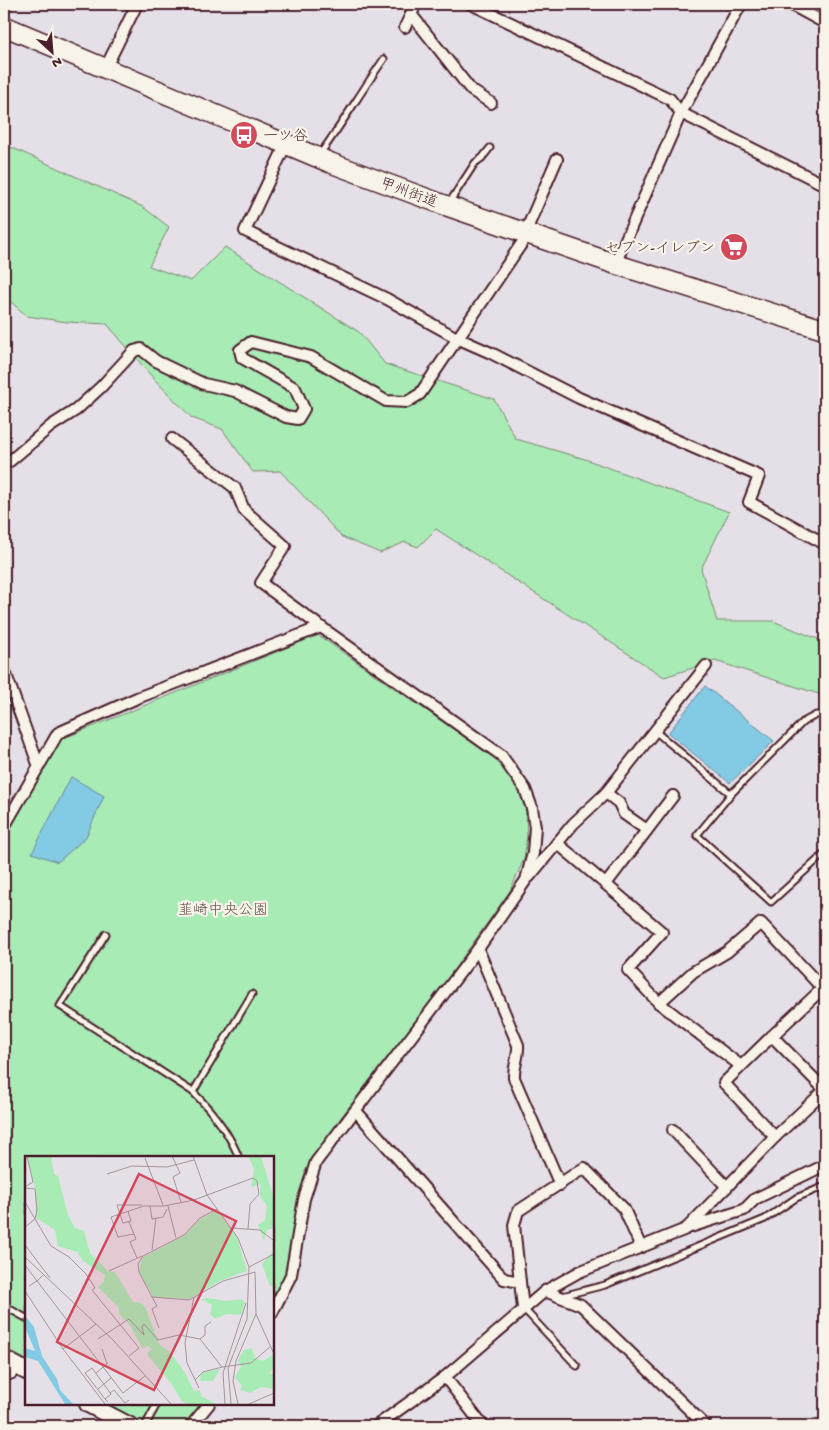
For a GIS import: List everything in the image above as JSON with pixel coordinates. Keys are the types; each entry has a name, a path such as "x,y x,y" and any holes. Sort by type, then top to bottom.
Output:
{"highway":[{"name":"甲州街道","path":"4,26 286,144 447,206 615,264 825,330"}],"main road":[{"path":"90,1405 130,1426"}],"street":[{"path":"105,69 137,4"},
{"path":"405,27 416,4"},
{"path":"471,4 670,99 681,113 825,185"},
{"path":"615,264 681,113 741,4"},
{"path":"790,4 825,23"},
{"path":"814,4 825,10"},
{"path":"411,14 471,90 491,103"},
{"path":"286,144 245,231 387,299 457,338 579,398 759,476 749,502 825,544"},
{"path":"4,458 10,461 51,426 76,410 101,387 134,351 141,349 156,361 204,384 235,390 286,417 298,419 304,409 295,388 242,358 240,350 251,342 311,357 386,401 406,402 420,394 528,234 529,224 557,159"},
{"path":"172,438 235,488 244,510 285,546 261,583 501,754 525,789 532,808 535,827 534,852 526,880"},
{"path":"300,634 307,617"},
{"path":"4,827 38,764 58,733 137,698 321,627"},
{"path":"274,1309 291,1275 304,1198 316,1162 478,949 526,880 573,824 606,793 656,732 706,666"},
{"path":"4,669 38,764"},
{"path":"606,793 619,803 624,814 647,830"},
{"path":"606,884 673,796"},
{"path":"557,843 662,932 628,970 659,1003 741,1066"},
{"path":"659,1003 693,972 727,952 761,923 824,990 772,1036 724,1083 775,1137"},
{"path":"478,949 518,1045 519,1058 513,1070 514,1078 560,1184"},
{"path":"686,1229 775,1137 825,1090 772,1036"},
{"path":"356,1111 504,1279 520,1282"},
{"path":"673,1130 727,1187"},
{"path":"376,1426 445,1377 545,1291 579,1272 642,1246 744,1210 755,1199 825,1165"},
{"path":"523,1308 514,1225 518,1211 584,1168 624,1209 642,1246"},
{"path":"545,1291 582,1305 706,1426"},
{"path":"445,1377 483,1426"},
{"path":"191,1426 208,1405"}],"lane":[{"path":"318,157 350,113 384,59"},
{"path":"447,206 474,163 482,158 490,148"},
{"path":"825,714 816,715 803,722 731,794 697,834 771,902 825,853"},
{"path":"656,732 731,794"},
{"path":"106,934 60,1006 193,1092 212,1110 227,1132 238,1156"},
{"path":"193,1092 252,994"},
{"path":"560,1297 605,1285 765,1219 796,1198 825,1186"},
{"path":"4,1306 25,1317"},
{"path":"523,1308 577,1366"},
{"path":"145,1426 156,1405"}],"green space":[{"path":"4,144 143,207 169,227 149,266 191,281 225,247 359,332 385,364 494,399 516,439 585,459 729,512 701,569 717,621 773,621 825,642 825,696 715,661 664,677 436,529 418,547 405,542 380,553 342,537 280,471 253,472 222,429 192,418 154,379 107,324 67,322 27,316 4,296"},
{"name":"韮崎中央公園","path":"318,635 496,759 519,790 526,812 527,836 524,859 510,891 443,985 342,1116 305,1171 286,1271 274,1297 274,1156 25,1156 25,1364 4,1353 4,839 41,769 62,739"},
{"path":"102,1405 201,1405 184,1426 143,1426"}],"water":[{"path":"705,686 774,741 730,783 668,733"},
{"path":"71,777 104,796 86,837 58,862 32,853"}],"place":[{"name":"一ツ谷","path":"244,135"},
{"name":"セブン-イレブン","path":"734,247"}]}
